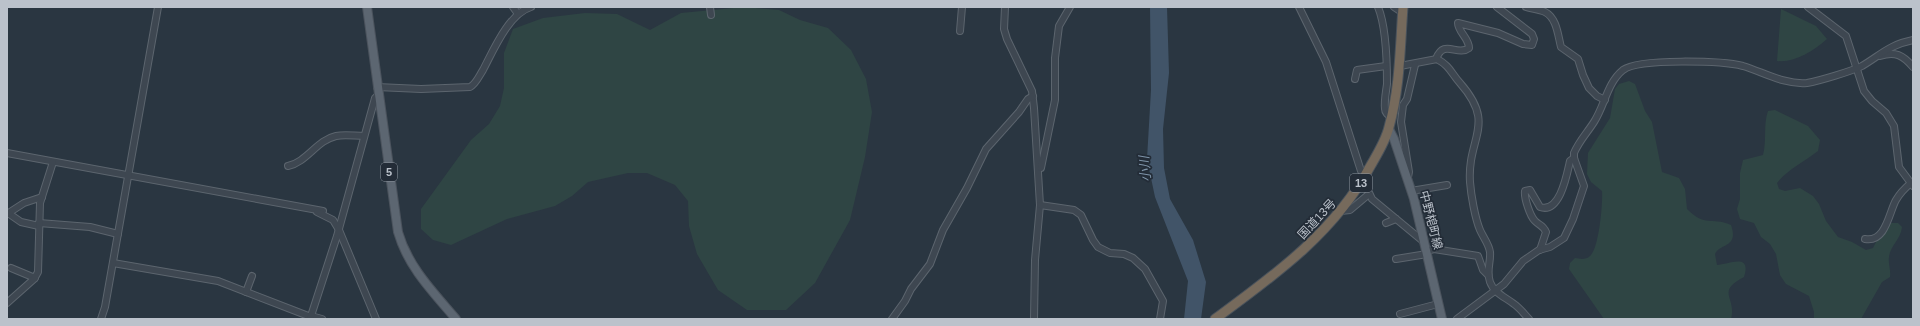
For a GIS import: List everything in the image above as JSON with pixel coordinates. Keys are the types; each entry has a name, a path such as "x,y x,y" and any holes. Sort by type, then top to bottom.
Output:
{"highway":[{"name":"国道13号","path":"1215,319 1274,276 1306,248 1341,211 1361,184 1389,129 1392,118 1400,66 1403,10"}],"main road":[{"name":"5","path":"367,7 394,212 402,244 407,257 421,277 456,319"},
{"name":"中野梍町線","path":"1389,129 1394,139 1412,192 1442,319"}],"street":[{"path":"101,319 105,307 158,7"},
{"path":"513,7 518,14"},
{"path":"311,317 339,230 364,136 378,91 470,87 476,81 495,47 518,14 531,7"},
{"path":"710,7 711,15"},
{"path":"960,30 962,7"},
{"path":"1005,7 1004,29 1007,39 1027,78 1033,96 1040,205 1035,260 1034,319"},
{"path":"1039,171 1055,100 1055,58 1059,26 1070,7"},
{"path":"1298,7 1326,62 1361,171"},
{"path":"1378,7 1383,21 1386,66 1384,107 1386,114 1392,118"},
{"path":"1394,7 1403,10"},
{"path":"1400,66 1415,65 1436,59 1442,50 1446,48 1462,51 1469,48 1468,40 1458,27 1458,24 1498,33 1523,44 1532,45 1534,39 1532,34 1497,7"},
{"path":"1526,7 1546,12 1550,16 1558,32 1561,47 1578,59 1585,81 1589,88 1597,96 1605,100"},
{"path":"1808,7 1845,34 1848,39 1864,91 1872,101 1886,113 1894,126 1899,167 1912,184 1902,191 1895,202 1886,225 1877,236 1870,240 1865,239"},
{"path":"1458,319 1495,291 1523,261 1540,250 1550,247 1564,238 1578,205 1584,182 1574,158 1576,148 1594,122 1616,77 1623,70 1636,64 1723,63 1742,66 1789,82 1802,83 1839,74 1861,66 1900,43 1913,40"},
{"path":"1873,58 1894,53 1899,54 1913,67"},
{"path":"1436,59 1449,66 1459,82 1470,94 1477,110 1479,131 1470,158 1470,182 1478,225 1490,251 1488,275"},
{"path":"1407,179 1409,172 1401,122 1403,105 1407,99 1415,65"},
{"path":"1355,79 1357,70 1386,66"},
{"path":"892,319 930,264 943,230 967,188 986,149 1019,112 1028,99 1033,96"},
{"path":"288,166 296,164 306,158 330,138 336,136 364,136"},
{"path":"7,153 323,211"},
{"path":"1540,250 1546,232 1543,225 1534,220 1525,197 1525,191 1530,190 1540,207 1548,208 1553,205 1559,196 1570,161 1574,158"},
{"path":"7,303 35,278 39,267 39,224 42,197 53,162"},
{"path":"1365,184 1372,199 1424,242"},
{"path":"1412,192 1446,186"},
{"path":"1341,211 1350,210 1369,194"},
{"path":"42,197 24,203 7,213 21,222 90,227 118,234"},
{"path":"1040,205 1074,210 1081,214 1093,240 1098,247 1110,253 1124,254 1133,258 1145,269 1163,301 1160,319"},
{"path":"312,209 330,218 339,230 376,319"},
{"path":"1386,223 1396,219"},
{"path":"1396,259 1434,249 1478,256 1483,270 1488,275 1495,291 1515,305 1529,319"},
{"path":"113,263 208,278 311,317 322,319"},
{"path":"11,268 35,278"},
{"path":"246,292 252,276"},
{"path":"1400,314 1438,304"}],"green space":[{"path":"744,7 779,10 800,20 828,28 851,50 866,79 872,112 865,157 850,220 815,283 786,310 747,310 718,290 697,254 689,226 688,201 675,185 647,173 628,173 588,182 572,196 555,206 507,219 451,245 433,240 421,229 421,209 471,140 489,124 500,106 504,88 504,53 513,29 543,18 585,13 617,14 650,30 681,13"},
{"path":"1781,9 1816,26 1827,39 1804,55 1790,60 1777,61"},
{"path":"1629,81 1635,84 1645,111 1652,122 1662,172 1679,178 1685,189 1687,209 1693,215 1704,220 1718,221 1731,225 1733,238 1715,254 1717,265 1742,262 1746,269 1744,277 1735,282 1729,291 1732,311 1731,319 1604,319 1569,269 1570,263 1575,258 1585,259 1590,256 1596,245 1601,215 1602,191 1591,182 1587,174 1588,153 1610,118 1615,89 1619,84"},
{"path":"1775,110 1808,126 1820,140 1818,151 1781,178 1777,183 1779,189 1785,191 1800,188 1813,196 1819,204 1826,221 1838,237 1852,242 1866,250 1873,248 1878,238 1891,223 1898,223 1902,227 1900,235 1890,253 1890,277 1882,282 1861,319 1814,319 1814,312 1809,296 1786,284 1780,275 1776,254 1770,244 1761,237 1754,223 1740,219 1737,209 1740,199 1740,173 1743,160 1763,155 1768,111"}],"water":[{"path":"1150,7 1167,7 1169,73 1163,129 1164,168 1170,199 1193,240 1206,282 1201,319 1184,319 1188,281 1155,197 1147,159 1151,90"}],"water label":[{"name":"小川","path":"1145,169"}]}
